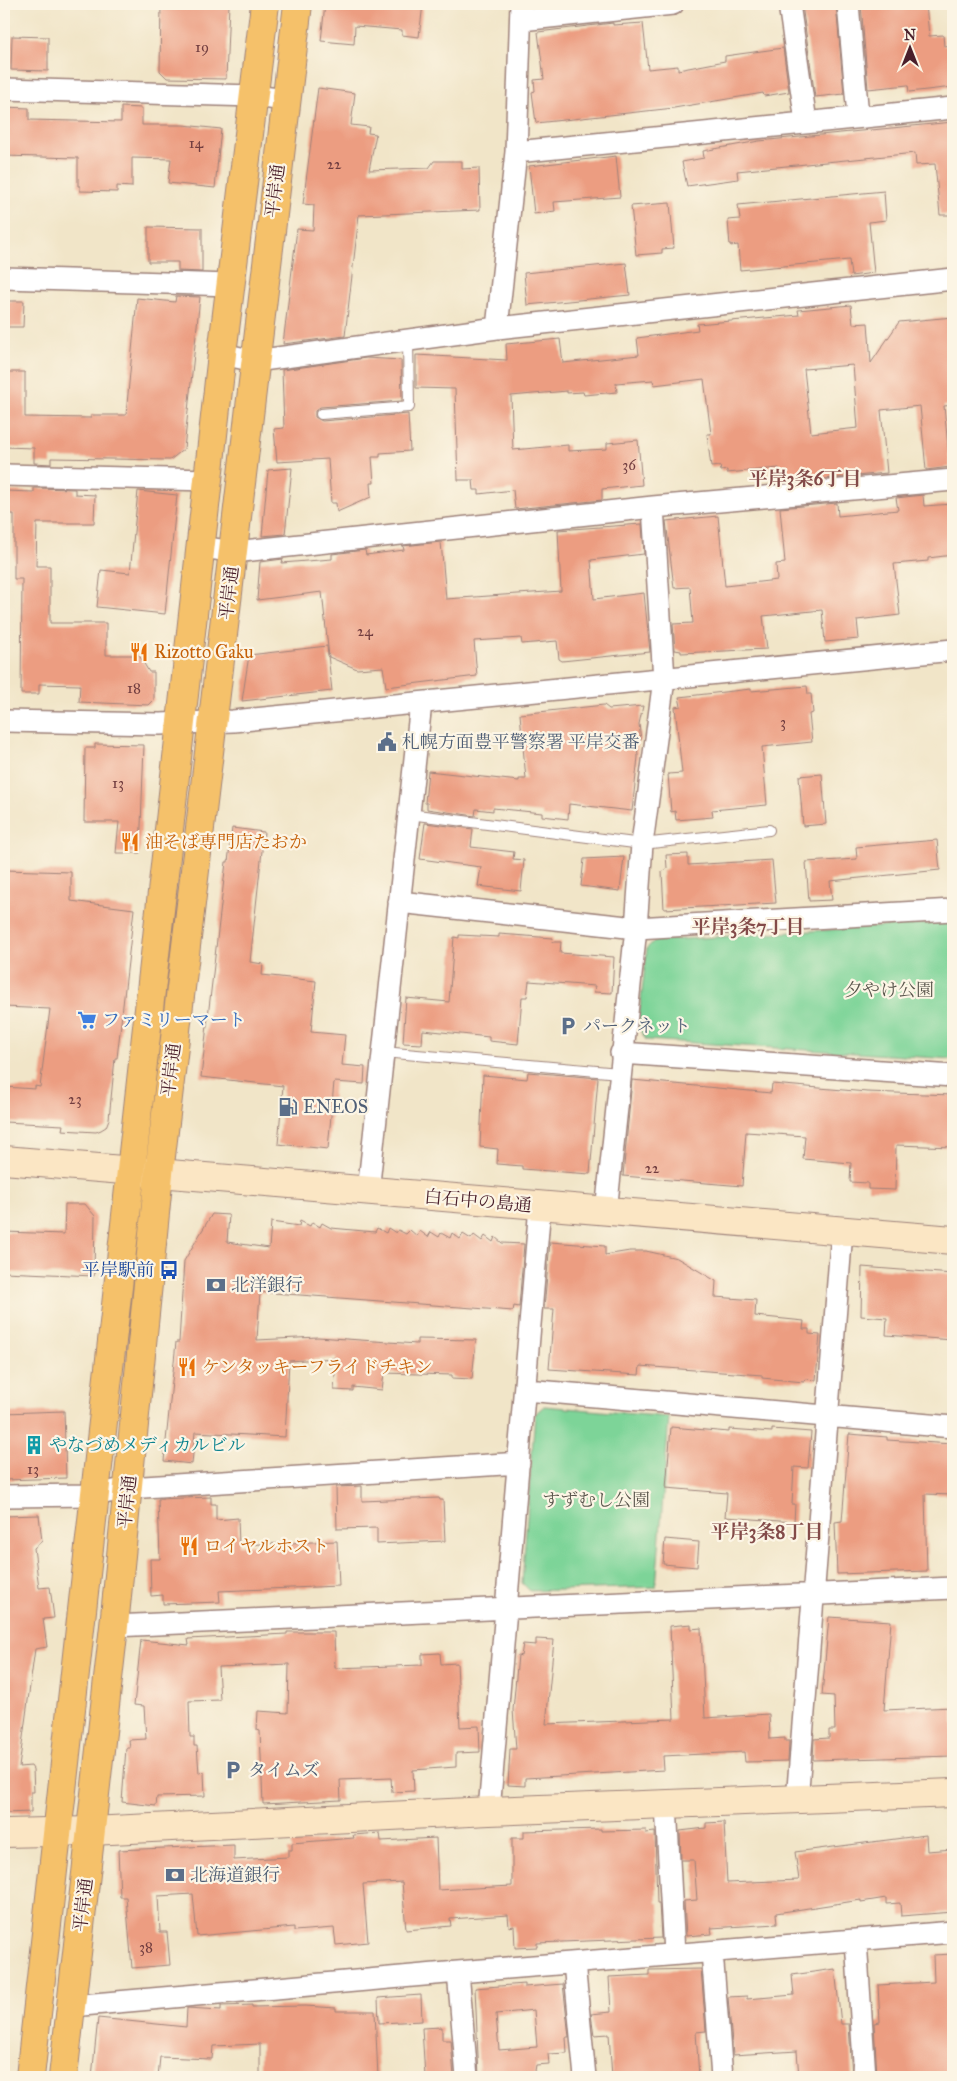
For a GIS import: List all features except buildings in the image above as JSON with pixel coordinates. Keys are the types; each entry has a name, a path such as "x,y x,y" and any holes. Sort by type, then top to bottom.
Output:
{"highway":[{"name":"平岸通","path":"30,2077 202,548 222,354 265,4"},
{"name":"平岸通","path":"63,2077 114,1626 159,1174 298,4"}],"street":[{"path":"497,328 516,152 521,12 673,4"},
{"path":"788,4 806,122"},
{"path":"848,4 858,116"},
{"path":"4,89 254,96 286,100"},
{"path":"516,152 858,116 953,108"},
{"path":"4,278 231,285"},
{"path":"222,354 255,361 497,328 953,279"},
{"path":"4,475 209,480"},
{"path":"202,548 234,552 653,507 953,480"},
{"path":"606,1212 620,1063 636,928 642,844 664,679 653,507"},
{"path":"4,721 181,724 421,703 953,650"},
{"path":"368,1192 421,703"},
{"path":"400,902 636,928 953,910"},
{"path":"620,1063 953,1076"},
{"name":"白石中の島通","path":"4,1160 953,1240"},
{"path":"489,1811 526,1390 540,1206"},
{"path":"797,1801 842,1231"},
{"path":"526,1390 953,1427"},
{"path":"4,1496 96,1495 128,1488 519,1463"},
{"path":"114,1626 953,1588"},
{"path":"4,1833 91,1832 489,1811 797,1801 953,1793"},
{"path":"666,1805 674,1954"},
{"path":"71,2006 458,1972 953,1932"},
{"path":"856,1940 865,2077"},
{"path":"712,1952 722,2077"},
{"path":"574,1963 585,2077"},
{"path":"458,1972 467,2077"}],"lane":[{"path":"322,414 409,407 408,339"},
{"path":"409,814 642,844 770,830"},
{"path":"383,1052 620,1063"}],"green space":[{"name":"夕やけ公園","path":"953,922 953,1059 646,1040 638,1026 647,948 654,941"},
{"name":"すずむし公園","path":"544,1406 669,1417 656,1587 530,1591 522,1583 535,1414"}],"place":[{"name":"Rizotto Gaku","path":"139,652"},
{"name":"札幌方面豊平警察署 平岸交番","path":"387,742"},
{"name":"油そば専門店たおか","path":"130,842"},
{"name":"ファミリーマート","path":"87,1020"},
{"name":"パークネット","path":"568,1026"},
{"name":"ENEOS","path":"288,1107"},
{"name":"平岸駅前","path":"169,1270"},
{"name":"北洋銀行","path":"216,1285"},
{"name":"ケンタッキーフライドチキン","path":"187,1367"},
{"name":"やなづめメディカルビル","path":"34,1445"},
{"name":"ロイヤルホスト","path":"189,1546"},
{"name":"タイムズ","path":"233,1770"},
{"name":"北海道銀行","path":"175,1875"}],"district":[{"name":"平岸3条6丁目","path":"805,478"},
{"name":"平岸3条7丁目","path":"748,926"},
{"name":"平岸3条8丁目","path":"767,1531"}]}
